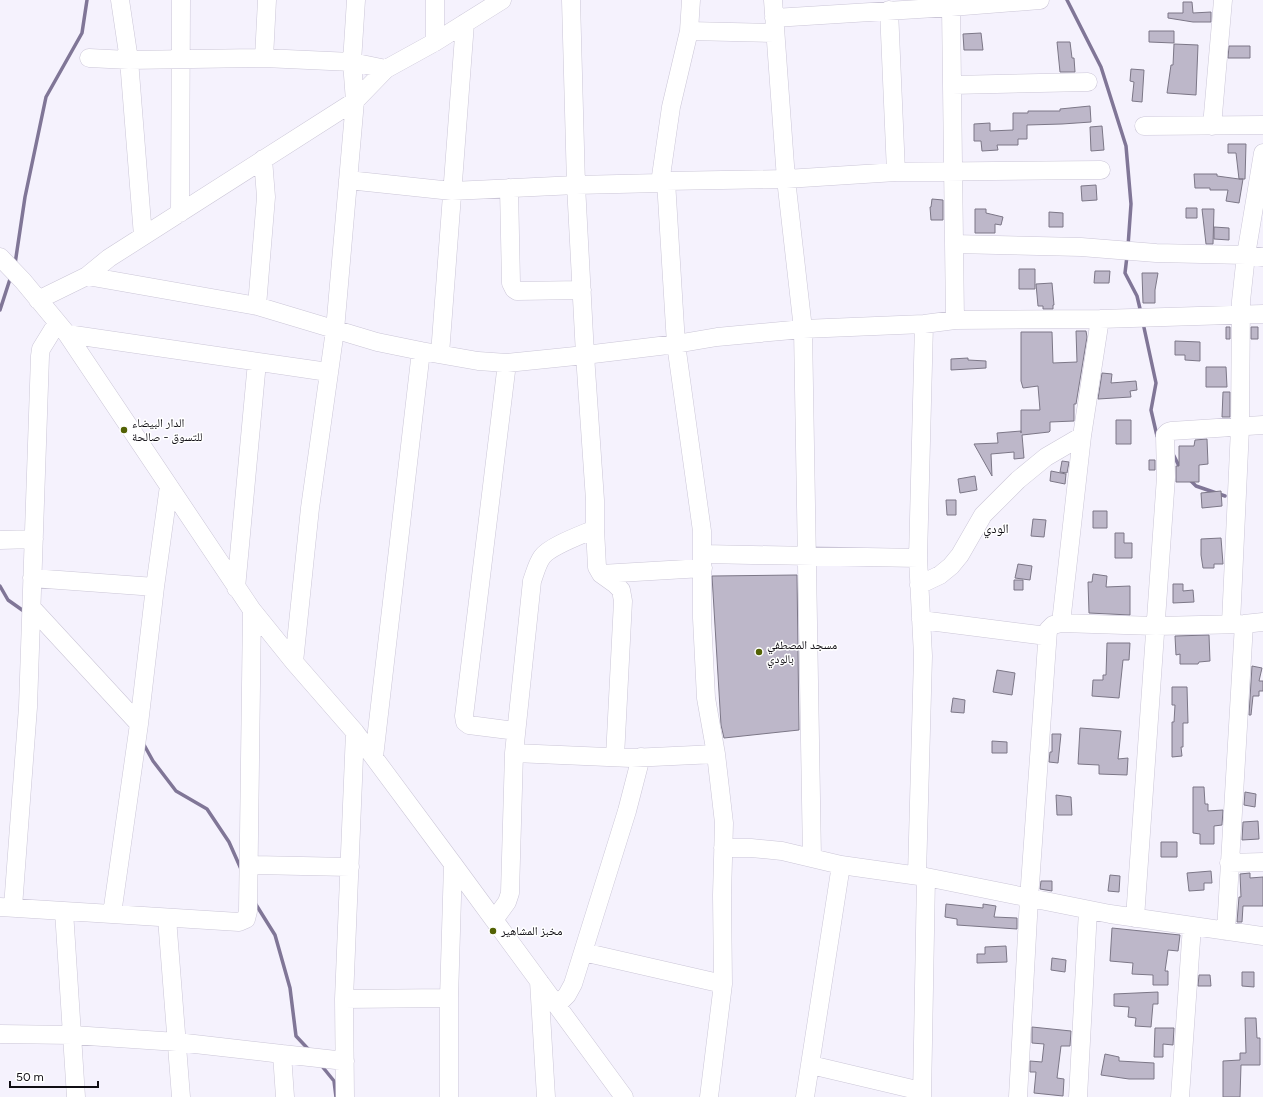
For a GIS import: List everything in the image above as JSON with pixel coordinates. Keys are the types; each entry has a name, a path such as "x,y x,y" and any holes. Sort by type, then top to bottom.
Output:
{"street":[{"path":"120,0 129,60 143,236"},
{"path":"180,213 181,0"},
{"path":"264,58 267,0"},
{"path":"294,662 310,508 335,330 355,101 352,62 356,0"},
{"path":"434,42 435,0"},
{"path":"38,300 87,276 109,258 355,101 386,69 465,24 502,0"},
{"path":"571,0 576,185 585,355 595,500 596,567 601,574 621,590 623,601 615,757"},
{"path":"691,0 689,31 671,107 663,182 676,344 702,531 702,618 706,698 716,754 724,823 722,895 723,984 709,1097"},
{"path":"773,0 786,179 803,329 812,858"},
{"path":"689,31 774,26 852,6 889,10 1040,0"},
{"path":"1212,126 1223,0"},
{"path":"951,7 955,320"},
{"path":"889,10 896,172"},
{"path":"440,354 465,24"},
{"path":"89,58 129,60 264,58 352,62 386,69"},
{"path":"952,85 1088,82"},
{"path":"1144,126 1263,125"},
{"path":"1226,931 1237,623 1241,301 1255,256 1263,153"},
{"path":"257,306 266,197 263,159"},
{"path":"348,180 452,191 576,185 786,179 896,172 1101,170"},
{"path":"509,188 512,283 514,288 517,291 582,290"},
{"path":"954,244 1081,247 1156,253 1255,256"},
{"path":"2,259 23,281 62,329 252,610 294,662 356,732 624,1097"},
{"path":"87,276 257,306 377,342 478,361 507,362 585,355 676,344 717,337 803,329 924,324 955,320 1100,319 1263,314"},
{"path":"1061,623 1082,436 1100,319"},
{"path":"810,1065 887,1090 922,1094 923,656 918,558 924,324"},
{"path":"62,329 257,362 328,372"},
{"path":"62,329 41,349 40,356 28,707 7,907 239,922 246,918 248,911 249,865 252,610"},
{"path":"374,757 421,351"},
{"path":"236,588 257,362"},
{"path":"507,362 464,716 465,722 469,725 516,731"},
{"path":"1135,918 1166,476 1165,435 1171,431 1240,428 1263,425"},
{"path":"919,584 940,574 951,566 960,555 983,515 1018,480 1046,457 1082,436"},
{"path":"112,914 139,724 155,586 169,486"},
{"path":"494,920 507,902 510,893 514,753 532,581 540,559 545,553 595,529"},
{"path":"0,540 34,539"},
{"path":"601,574 703,561 807,556 918,558"},
{"path":"32,578 155,586"},
{"path":"32,608 139,724"},
{"path":"921,620 1047,636"},
{"path":"1018,1097 1029,898 1048,630 1053,625 1061,623 1156,626 1263,622"},
{"path":"345,1097 344,999 356,732"},
{"path":"514,753 615,757 716,754"},
{"path":"557,1005 567,995 573,984 584,952 628,811 641,757"},
{"path":"723,848 752,848 782,851 841,865 922,876 1088,910 1263,936"},
{"path":"1229,863 1263,862"},
{"path":"449,1097 449,998 453,864"},
{"path":"249,865 350,867"},
{"path":"805,1097 841,865"},
{"path":"1078,1097 1088,910"},
{"path":"64,911 76,1097"},
{"path":"167,918 181,1097"},
{"path":"1180,1097 1192,926"},
{"path":"584,952 723,984"},
{"path":"540,981 546,1097"},
{"path":"344,999 449,998"},
{"path":"0,1034 73,1035 177,1042 345,1061"},
{"path":"282,1054 285,1097"}],"building":[{"path":"1183,2 1192,2 1193,13 1211,12 1211,22 1193,22 1168,18 1168,13 1183,13"},
{"path":"1149,31 1174,31 1174,43 1149,42"},
{"path":"981,33 983,50 964,50 963,34"},
{"path":"1057,42 1070,42 1072,58 1074,58 1075,72 1060,72"},
{"path":"1174,44 1198,45 1196,95 1167,93 1171,65 1173,65"},
{"path":"1229,46 1250,46 1250,58 1228,58"},
{"path":"1131,69 1144,70 1142,102 1132,101 1134,82 1130,81"},
{"path":"1090,106 1091,122 1027,125 1027,139 1018,139 1018,145 997,145 998,150 982,151 981,141 974,141 974,124 990,123 990,131 1013,130 1013,113 1028,113 1028,111 1060,111 1060,109"},
{"path":"1102,126 1104,150 1091,151 1090,127"},
{"path":"1228,144 1246,144 1245,179 1243,179 1239,203 1226,201 1228,190 1195,188 1194,174 1217,174 1217,176 1239,179 1236,153 1228,153"},
{"path":"1096,185 1097,200 1082,201 1081,186"},
{"path":"932,199 943,200 943,220 931,220 930,207"},
{"path":"1186,208 1197,208 1197,218 1186,218"},
{"path":"975,209 986,209 986,213 1003,217 1001,225 995,224 995,233 975,233"},
{"path":"1202,209 1214,209 1213,244 1206,244"},
{"path":"1049,212 1063,213 1063,227 1049,227"},
{"path":"1214,227 1229,228 1229,240 1214,239"},
{"path":"1019,269 1035,269 1035,289 1019,289"},
{"path":"1095,271 1110,271 1109,283 1094,283"},
{"path":"1142,273 1158,273 1155,290 1155,303 1143,303"},
{"path":"1052,283 1053,309 1043,309 1043,306 1038,306 1036,284"},
{"path":"1226,327 1230,327 1230,339 1226,339"},
{"path":"1251,327 1258,327 1258,339 1251,339"},
{"path":"1076,331 1086,331 1087,337 1076,404 1074,404 1074,421 1050,422 1049,432 1022,435 1024,458 1014,459 1014,452 991,454 992,476 974,444 998,443 997,433 1021,431 1021,410 1040,410 1038,386 1023,388 1021,381 1021,332 1052,332 1053,363 1077,362"},
{"path":"1175,341 1200,342 1200,361 1185,360 1185,355 1175,355"},
{"path":"968,358 968,360 986,361 986,368 951,370 951,359"},
{"path":"1206,367 1226,367 1227,387 1206,387"},
{"path":"1102,373 1112,374 1111,383 1136,381 1137,390 1130,391 1131,397 1098,399"},
{"path":"1223,392 1230,392 1230,417 1222,417"},
{"path":"1116,420 1131,420 1131,444 1116,444"},
{"path":"1207,439 1208,464 1199,465 1199,482 1176,482 1176,466 1179,466 1179,446 1194,446 1195,440"},
{"path":"1149,460 1155,460 1155,470 1149,470"},
{"path":"1062,461 1069,462 1067,473 1060,472"},
{"path":"1051,471 1066,474 1065,484 1050,481"},
{"path":"975,476 977,490 960,493 958,479"},
{"path":"1221,491 1222,506 1202,508 1201,493"},
{"path":"946,500 956,500 956,515 947,515"},
{"path":"1093,511 1107,511 1107,528 1093,528"},
{"path":"1033,519 1046,520 1044,537 1031,536"},
{"path":"1115,533 1124,533 1124,543 1132,543 1132,558 1115,558"},
{"path":"1221,538 1223,564 1214,564 1214,568 1203,568 1201,539"},
{"path":"1018,564 1032,566 1030,580 1015,578"},
{"path":"1093,574 1107,576 1106,587 1130,586 1130,615 1089,613 1088,582 1092,582"},
{"name":"مسجد المصطفي بالودي","path":"797,575 799,730 724,738 721,725 712,576"},
{"path":"1014,580 1023,580 1023,590 1014,590"},
{"path":"1173,584 1183,584 1183,591 1193,590 1194,602 1173,603"},
{"path":"1209,635 1210,661 1199,662 1198,664 1180,664 1180,654 1176,655 1175,636"},
{"path":"1107,643 1130,643 1129,660 1123,660 1119,698 1092,696 1093,680 1103,680 1103,675 1106,675"},
{"path":"1252,666 1262,668 1259,681 1263,681 1263,691 1259,691 1259,696 1253,696 1251,715 1249,715"},
{"path":"997,670 1015,673 1012,695 993,692"},
{"path":"1172,687 1187,687 1188,723 1183,723 1183,747 1181,747 1182,756 1172,757 1172,722 1174,722 1175,705 1172,705"},
{"path":"953,698 965,700 964,713 951,712"},
{"path":"1080,728 1121,731 1118,759 1128,758 1127,775 1099,774 1099,765 1078,764"},
{"path":"1052,734 1061,734 1058,763 1049,762 1050,752 1052,752"},
{"path":"992,741 1007,742 1007,753 992,753"},
{"path":"1193,787 1204,787 1205,804 1208,804 1208,811 1223,810 1222,825 1214,826 1214,844 1200,844 1200,834 1193,833"},
{"path":"1245,792 1256,794 1255,807 1244,805"},
{"path":"1056,795 1071,797 1072,815 1057,815"},
{"path":"1258,821 1259,839 1242,840 1243,822"},
{"path":"1161,842 1177,842 1177,857 1161,857"},
{"path":"1211,871 1212,883 1204,883 1204,890 1189,891 1187,873"},
{"path":"1250,873 1250,878 1263,877 1263,906 1243,906 1242,922 1237,922 1239,897 1241,897 1240,874"},
{"path":"1110,875 1120,876 1119,892 1108,891"},
{"path":"1041,881 1052,881 1052,891 1040,889"},
{"path":"946,904 983,908 983,904 996,906 994,917 1017,918 1017,929 957,925 957,919 945,917"},
{"path":"1112,928 1180,935 1178,951 1168,950 1165,971 1168,971 1168,985 1153,985 1153,975 1132,974 1133,963 1110,961"},
{"path":"1006,946 1007,962 977,963 977,954 985,954 985,947"},
{"path":"1052,958 1066,960 1065,972 1051,970"},
{"path":"1242,972 1254,972 1254,987 1242,986"},
{"path":"1199,975 1210,975 1211,986 1198,986"},
{"path":"1158,992 1158,1004 1153,1004 1151,1027 1135,1026 1136,1018 1128,1017 1129,1007 1114,1006 1114,994"},
{"path":"1245,1018 1256,1018 1257,1038 1260,1038 1260,1065 1241,1065 1240,1097 1223,1097 1223,1061 1240,1060 1240,1053 1246,1053"},
{"path":"1032,1027 1071,1031 1070,1046 1061,1046 1057,1078 1064,1079 1063,1096 1034,1093 1036,1072 1030,1072 1030,1061 1042,1062 1044,1044 1032,1043"},
{"path":"1155,1028 1174,1028 1173,1045 1163,1044 1163,1057 1154,1057"},
{"path":"1105,1054 1119,1057 1119,1061 1154,1063 1154,1079 1129,1079 1101,1075"}],"waterway":[{"path":"15,264 25,197 46,97 82,33 87,0"},
{"path":"1067,0 1101,67 1126,146 1131,204 1128,246"},
{"path":"1127,256 1125,273 1137,296 1141,313"},
{"path":"0,310 11,276"},
{"path":"1143,323 1156,383 1151,410 1157,436 1159,437"},
{"path":"1172,452 1181,470"},
{"path":"1189,479 1196,486 1225,496"},
{"path":"0,586 8,600 25,612"},
{"path":"143,743 153,761 176,791 207,809 229,842 241,869"},
{"path":"255,903 275,935 290,988 296,1036 310,1051"},
{"path":"321,1065 334,1081 336,1097"}],"place":[{"name":"الدار البيضاء للتسوق - صالحة","path":"124,430"},
{"name":"مسجد المصطفي بالودي","path":"759,652"},
{"name":"مخبز المشاهير","path":"493,931"}],"district":[{"name":"الودي","path":"996,528"}]}
